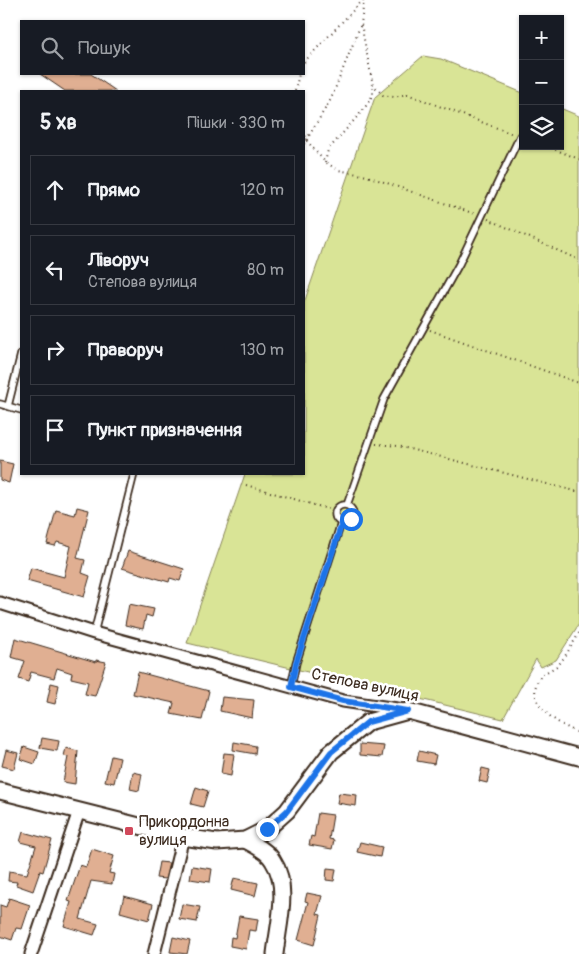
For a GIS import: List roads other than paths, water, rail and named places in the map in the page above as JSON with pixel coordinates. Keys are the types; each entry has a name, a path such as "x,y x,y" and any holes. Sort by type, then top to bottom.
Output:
{"street":[{"name":"Степова вулиця","path":"0,604 94,633 343,701 408,711 579,757"},
{"path":"0,791 183,837 217,842 245,840 267,829 287,811 331,752 368,722 408,711"},
{"path":"32,954 79,811"},
{"path":"154,954 183,837"},
{"path":"245,840 273,860 279,875 282,891 275,954"}],"lane":[{"path":"346,505 384,399 483,216 519,138"},
{"path":"8,406 20,358"},
{"path":"0,404 20,410"},
{"path":"94,633 134,475"},
{"path":"346,505 352,509 353,516 349,522 342,523 336,518 335,511 340,506 346,505"},
{"path":"291,687 296,663 342,523"}],"place":[{"name":"Прикордонна вулиця","path":"129,831"}]}
